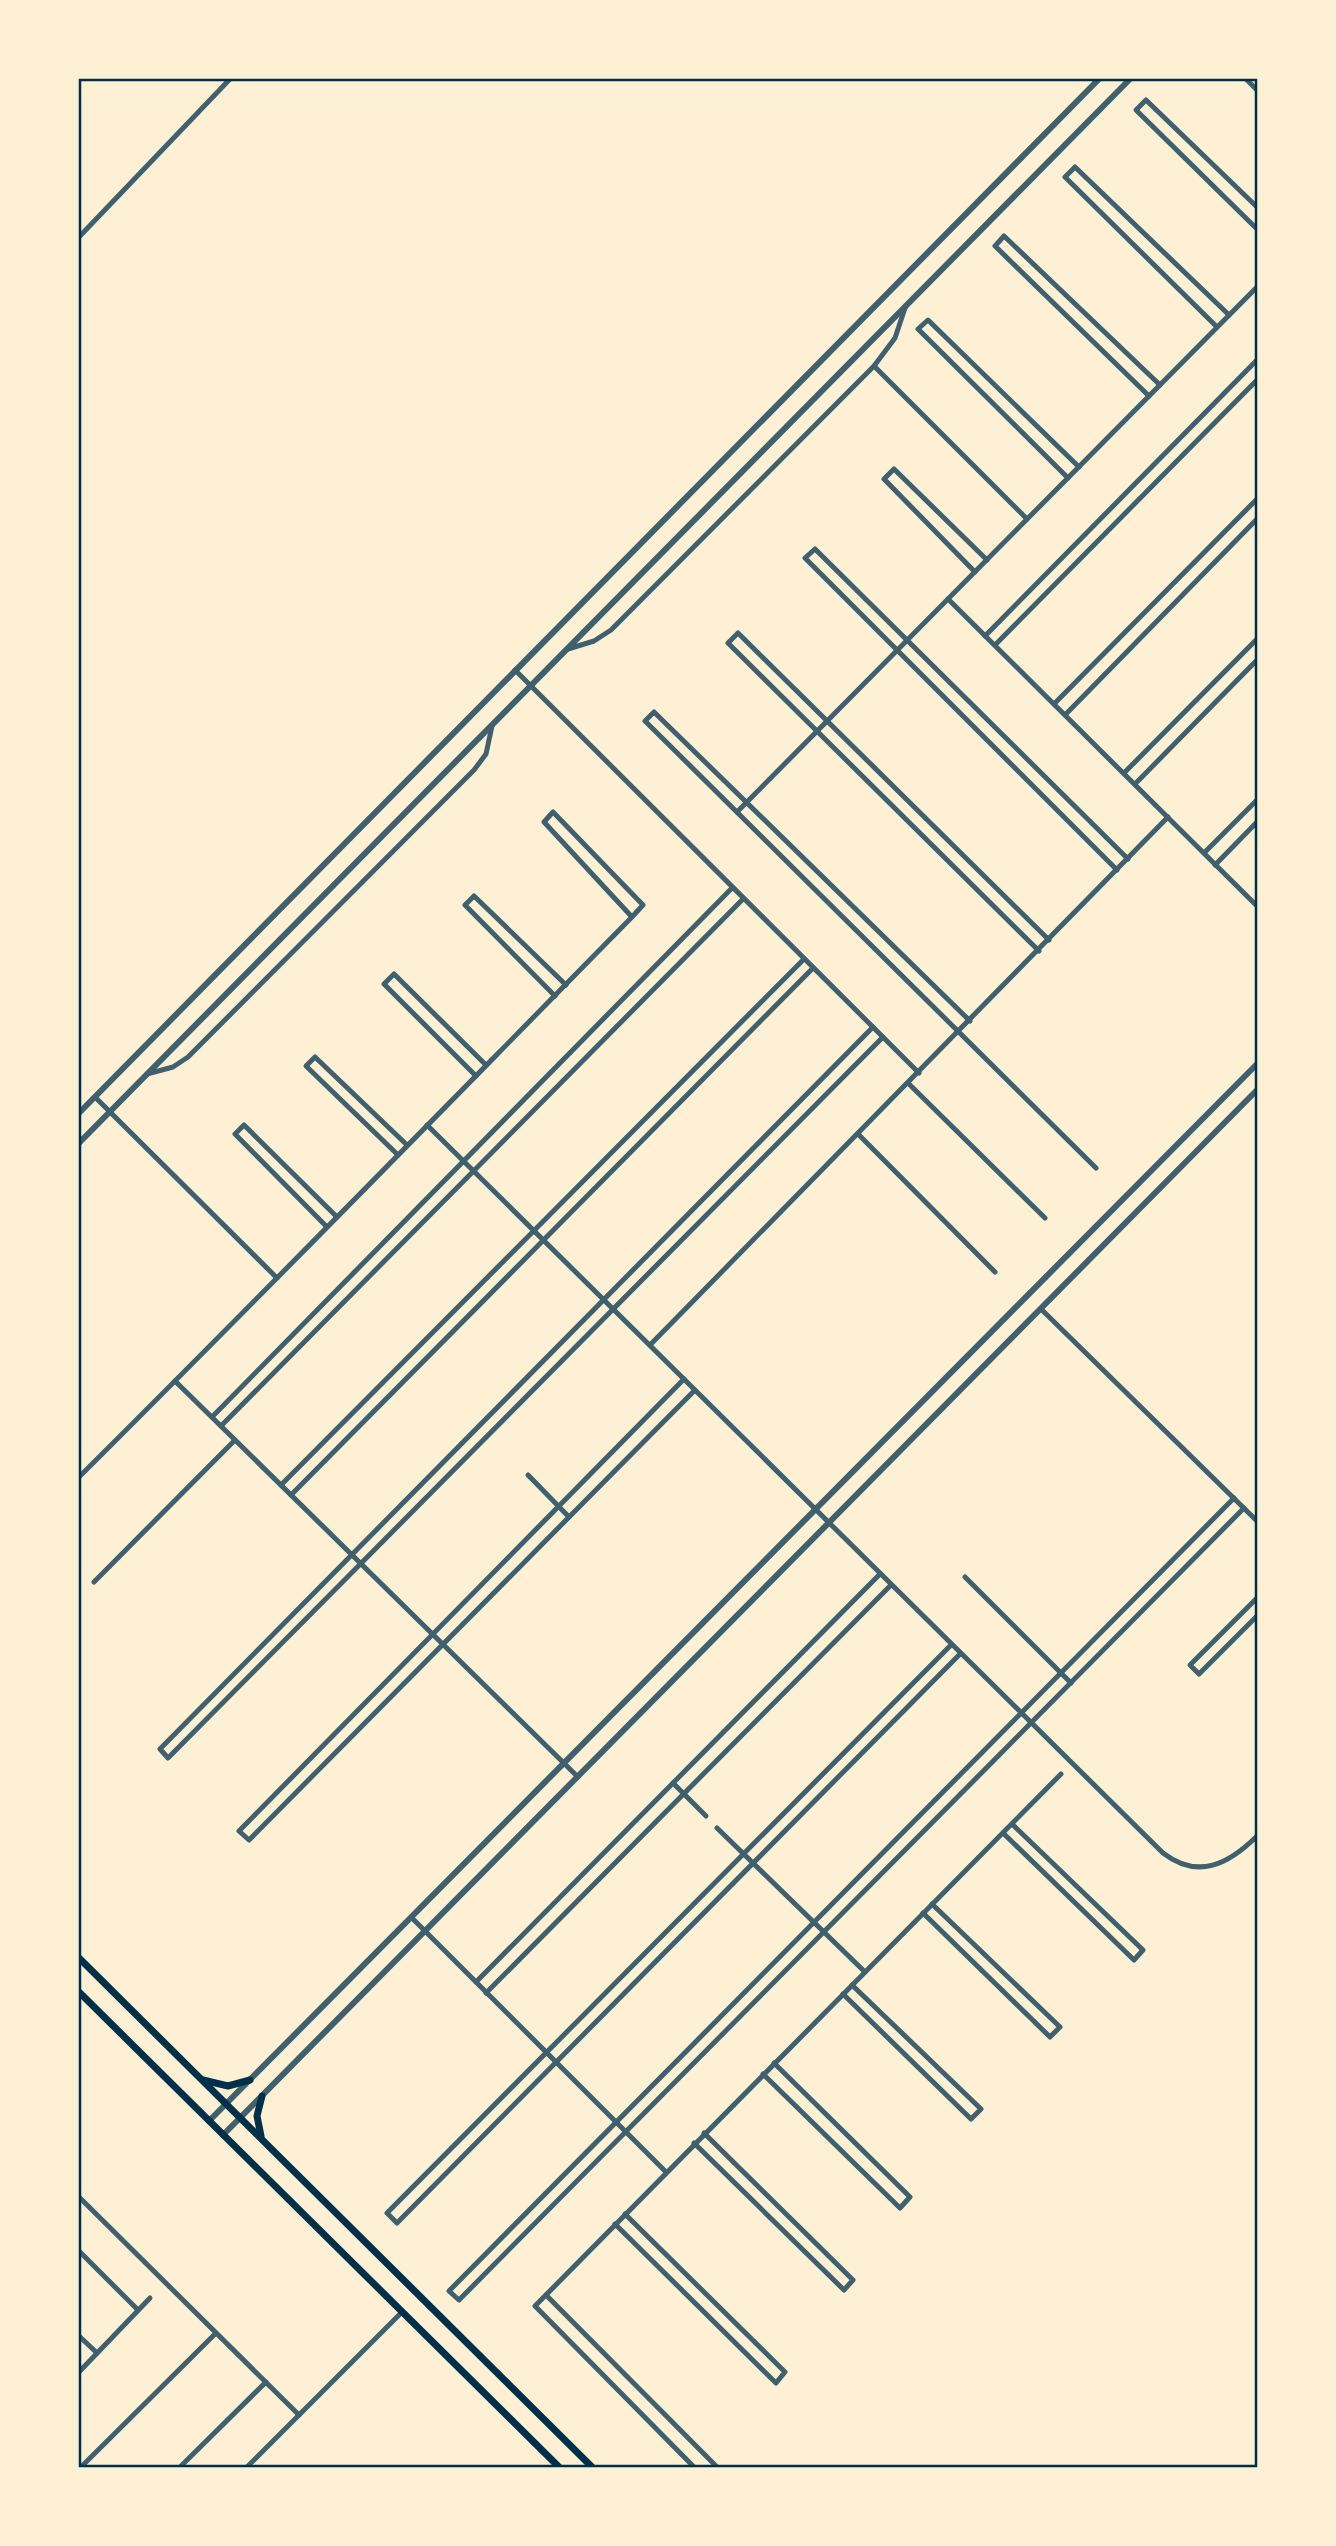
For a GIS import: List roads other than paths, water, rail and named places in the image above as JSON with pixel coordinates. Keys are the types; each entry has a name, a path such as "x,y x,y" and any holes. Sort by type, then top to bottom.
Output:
{"main road":[{"path":"79,1958 592,2467"},
{"path":"79,1992 559,2467"},
{"path":"199,2078 228,2086 250,2080"},
{"path":"262,2096 257,2120 262,2140"}],"street":[{"path":"79,237 230,79"},
{"path":"79,1113 1098,79"},
{"path":"79,1143 1130,79"},
{"path":"1246,79 1257,90"},
{"path":"1257,207 1146,100 1136,110 1257,229"},
{"path":"1217,327 1065,177 1075,167 1229,315"},
{"path":"1149,396 995,246 1004,236 1160,385"},
{"path":"737,812 1257,286"},
{"path":"568,649 594,641 611,631 874,366 895,338 905,308"},
{"path":"1068,478 918,329 928,320 1079,467"},
{"path":"985,636 1257,359"},
{"path":"874,366 1027,519"},
{"path":"995,645 1257,380"},
{"path":"975,572 884,479 894,469 987,560"},
{"path":"1054,704 1257,499"},
{"path":"1109,510 1119,520"},
{"path":"1065,715 1257,519"},
{"path":"1117,870 805,558 815,549 1128,859"},
{"path":"1179,578 1190,588"},
{"path":"948,599 1257,906"},
{"path":"1039,951 728,643 738,633 1049,940"},
{"path":"1124,773 1257,639"},
{"path":"1117,640 1128,651"},
{"path":"1135,784 1256,661 1245,652"},
{"path":"515,670 919,1073"},
{"path":"970,1021 654,712 645,721 961,1031 1096,1168"},
{"path":"147,1073 173,1067 188,1057 420,825 482,761 492,726"},
{"path":"1006,759 1017,750"},
{"path":"873,786 883,777"},
{"path":"1204,853 1257,800"},
{"path":"79,1477 566,985 632,917 643,905 553,812 544,822 632,917"},
{"path":"650,1345 859,1135 1168,817"},
{"path":"1215,865 1257,822"},
{"path":"926,838 936,829"},
{"path":"804,877 813,867"},
{"path":"212,1416 732,888"},
{"path":"555,996 465,905 474,896 566,985"},
{"path":"221,1426 743,899"},
{"path":"849,921 859,912"},
{"path":"684,937 695,947"},
{"path":"281,1485 804,959"},
{"path":"903,974 912,965"},
{"path":"291,1495 813,968"},
{"path":"476,1076 384,984 394,974 486,1065"},
{"path":"597,1026 607,1036"},
{"path":"873,1027 160,1749 168,1758 883,1037"},
{"path":"398,1155 306,1066 315,1057 407,1145"},
{"path":"209,2121 1257,1064"},
{"path":"909,1084 1045,1218"},
{"path":"223,2135 1257,1090"},
{"path":"669,1094 679,1104"},
{"path":"94,1097 277,1278"},
{"path":"327,1227 235,1134 244,1125 337,1217"},
{"path":"427,1125 1151,1843 1180,1864 1207,1867 1226,1862 1257,1836"},
{"path":"859,1135 995,1272"},
{"path":"737,1164 748,1174"},
{"path":"422,1203 433,1212"},
{"path":"337,1289 347,1299"},
{"path":"1041,1309 1257,1521"},
{"path":"406,1358 417,1367"},
{"path":"684,1379 239,1830 249,1840 695,1390"},
{"path":"175,1381 578,1777"},
{"path":"234,1394 243,1403"},
{"path":"477,1427 488,1437"},
{"path":"94,1582 235,1440"},
{"path":"310,1454 321,1465"},
{"path":"528,1475 569,1517"},
{"path":"407,1497 418,1508"},
{"path":"1234,1498 449,2291 459,2300 1244,1508"},
{"path":"476,1983 880,1574"},
{"path":"965,1577 1071,1683"},
{"path":"486,1993 891,1585"},
{"path":"1257,1598 1190,1665 1199,1674 1257,1616"},
{"path":"1128,1605 1139,1614"},
{"path":"951,1645 387,2213 397,2223 960,1654"},
{"path":"778,1677 789,1687"},
{"path":"851,1745 861,1754"},
{"path":"694,2467 535,2306 1061,1774"},
{"path":"673,1783 706,1816"},
{"path":"917,1819 927,1828"},
{"path":"1003,1833 1134,1960 1143,1950 1012,1824"},
{"path":"717,1828 865,1972"},
{"path":"573,1885 583,1895"},
{"path":"923,1913 1050,2037 1060,2027 932,1904"},
{"path":"412,1918 666,2172"},
{"path":"648,1951 657,1960"},
{"path":"843,1994 971,2119 981,2109 852,1985"},
{"path":"720,2018 730,2027"},
{"path":"763,2074 900,2208 910,2197 774,2063"},
{"path":"694,2143 844,2290 853,2280 704,2133"},
{"path":"79,2197 299,2415"},
{"path":"79,2209 85,2203"},
{"path":"615,2224 776,2383 785,2372 625,2214"},
{"path":"79,2251 138,2310"},
{"path":"546,2295 717,2467"},
{"path":"79,2372 150,2298"},
{"path":"247,2467 402,2312"},
{"path":"81,2467 216,2333"},
{"path":"79,2336 97,2353"},
{"path":"180,2467 266,2382"}]}
